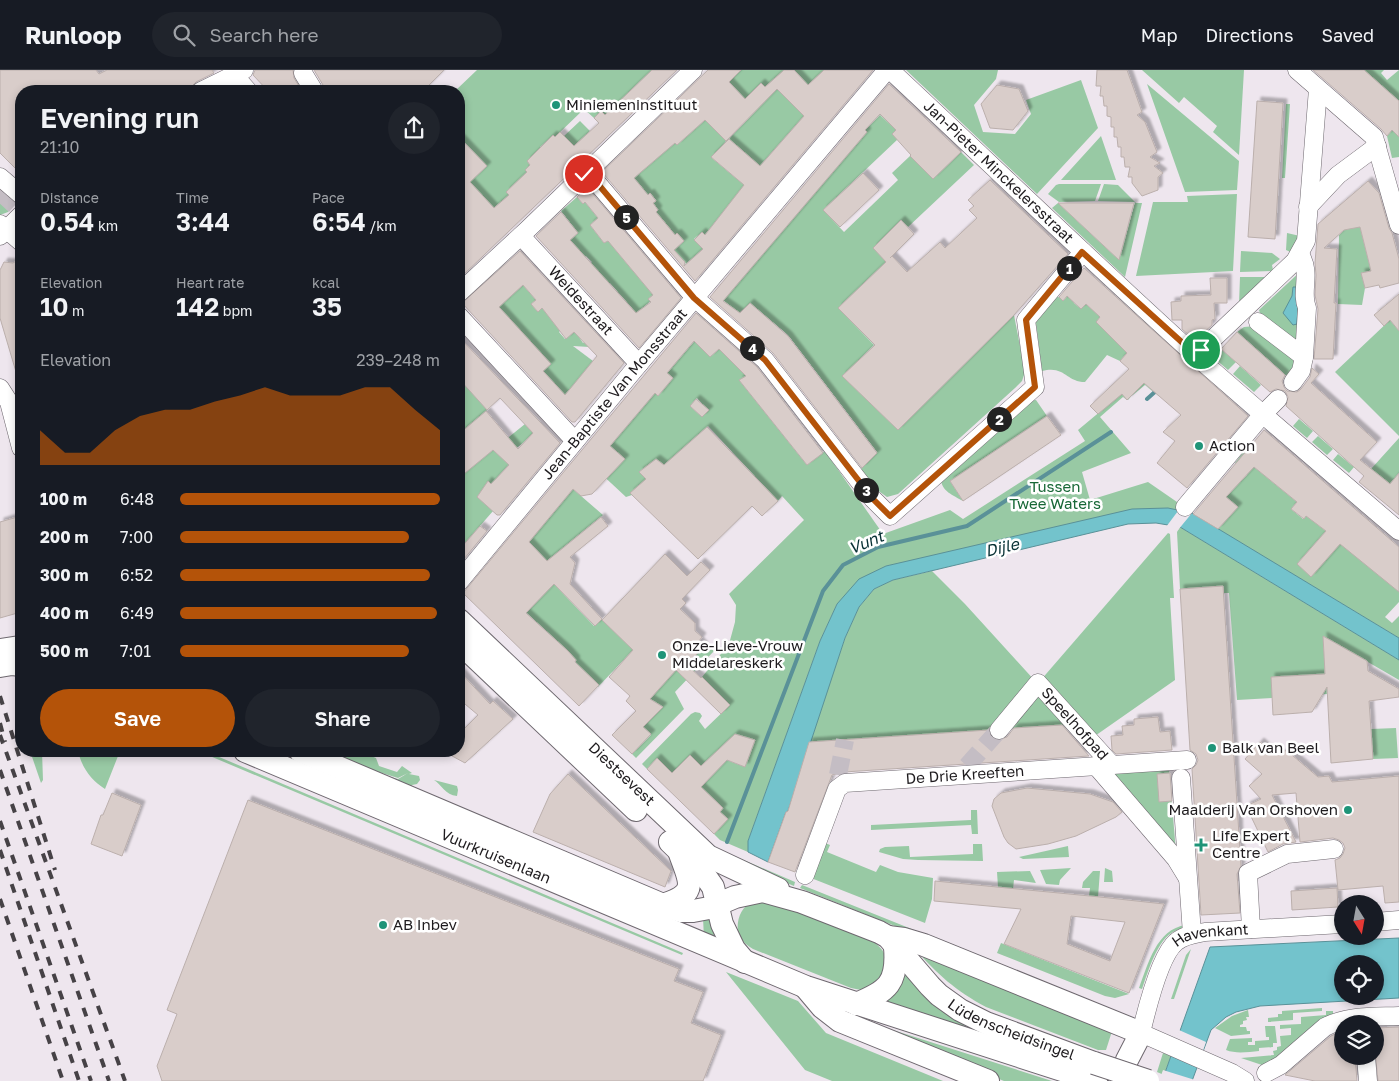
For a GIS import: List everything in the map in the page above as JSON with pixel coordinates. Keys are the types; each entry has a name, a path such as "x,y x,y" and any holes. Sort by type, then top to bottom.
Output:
{"main road":[{"name":"Diestsevest","path":"465,626 708,856 762,880 802,902"},
{"path":"0,650 15,648"},
{"name":"Diestsevest","path":"465,648 706,877 713,887 722,924 727,935 734,949 746,962"},
{"path":"0,666 15,664"},
{"name":"Vuurkruisenlaan","path":"259,757 806,987"},
{"name":"Vuurkruisenlaan","path":"314,757 681,911 693,912 718,905 750,892"},
{"path":"663,905 686,895 688,891 689,878 679,850"},
{"path":"727,935 728,925 740,903 750,892 763,891 802,902 879,932 891,942 896,961 894,975 885,990 856,1004"},
{"path":"891,942 904,939 924,945 1141,1033"},
{"name":"Lüdenscheidsingel","path":"891,942 934,990 960,1010 1093,1074"},
{"path":"806,987 822,1006 840,1021 988,1081"},
{"name":"Lüdenscheidsingel","path":"806,987 856,1004 1093,1074 1148,1081"},
{"path":"1120,1081 1127,1060 1141,1033"},
{"path":"1136,1081 1142,1064 1141,1033"}],"street":[{"path":"465,287 693,70"},
{"name":"Jan-Pieter Minckelersstraat","path":"888,70 1040,210 1082,252 1196,355 1399,531"},
{"name":"Jean-Baptiste Van Monsstraat","path":"465,575 694,298 888,70"},
{"path":"1297,70 1374,137 1399,225"},
{"path":"303,74 310,85"},
{"path":"213,85 233,75 242,85"},
{"path":"1196,355 1300,254 1306,241 1318,89"},
{"path":"1308,208 1338,175 1377,146"},
{"path":"587,171 694,298 765,360 873,499 890,516 1035,387 1026,320 1082,252"},
{"path":"0,177 15,189"},
{"path":"15,219 2,229 15,238"},
{"name":"Weidestraat","path":"521,236 639,364"},
{"path":"1293,382 1301,371 1304,358 1308,308 1305,302 1307,275 1304,261 1300,254"},
{"path":"465,322 575,441"},
{"path":"1258,322 1304,358"},
{"path":"0,388 9,402 15,425"},
{"path":"1186,507 1263,414 1278,399"},
{"name":"Speelhofpad","path":"999,730 1038,683 1104,766"},
{"name":"De Drie Kreeften","path":"805,875 837,782 845,783 963,771 1104,766 1187,760"},
{"path":"1104,766 1176,860 1188,880"},
{"path":"1181,778 1192,934"},
{"path":"1251,929 1248,873 1287,854 1334,849"},
{"path":"1384,921 1399,920"},
{"name":"Havenkant","path":"1141,1033 1148,1004 1168,952 1174,943 1192,934 1205,932 1334,924"},
{"path":"1384,1018 1399,1016"},
{"path":"1266,1073 1282,1065 1326,1027 1334,1024"},
{"path":"1141,1033 1200,1058 1245,1081"},
{"path":"1367,1065 1368,1081"}],"green space":[{"path":"477,70 652,70 605,115 601,112 594,118 584,109 555,137 553,135 540,147 545,154 525,170 527,172 506,192 509,195 489,212 475,214 465,222 465,186 487,166 465,143 465,85 461,85"},
{"path":"741,70 784,70 804,116 760,166 729,139 772,94 761,83 745,99 729,82"},
{"path":"794,70 824,70 808,85"},
{"path":"906,70 998,70 996,79 974,105 983,132 1015,134 1031,114 1026,100 1081,80 1098,128 1037,194"},
{"path":"1142,70 1244,70 1239,155 1213,132 1217,126 1184,97 1179,103"},
{"path":"1364,70 1384,70 1381,73 1387,80 1399,70 1399,101"},
{"path":"1147,84 1239,161 1237,190 1185,192"},
{"path":"1286,104 1290,104 1285,178 1282,178"},
{"path":"880,115 896,130 892,134 898,139 823,210 844,232 898,180 892,173 910,156 933,179 961,152 974,165 908,227 901,221 886,262 838,308 874,345 843,376 898,430 1014,315 1025,372 1022,381 1015,388 898,494 887,497 860,470 877,452 788,335 750,303 739,313 723,300 867,132 865,130"},
{"path":"705,120 726,141 712,158 737,179 754,173 705,235 702,232 694,239 703,249 686,264 680,257 671,252 684,241 677,233 675,235 663,220 659,222 653,214 658,210 653,203 656,200 650,193 644,197 638,190 642,187 629,179 647,167 674,142 677,145"},
{"path":"580,121 590,131 574,146 564,136"},
{"path":"1392,130 1399,135 1399,157 1392,158 1387,136"},
{"path":"1101,136 1116,180 1061,180"},
{"path":"0,184 13,198 13,203 8,212 0,215"},
{"path":"1059,184 1101,184 1095,201 1059,202 1048,194"},
{"path":"1104,184 1118,185 1135,202 1098,201"},
{"path":"1237,194 1233,271 1136,276 1153,202 1188,202 1187,196"},
{"path":"577,197 583,204 585,202 598,218 590,225 604,243 610,239 614,248 633,271 645,271 638,277 646,286 665,287 643,308 635,321 632,308 610,283 608,284 588,266 592,262 570,240 578,233 561,211"},
{"path":"1135,202 1142,203 1125,277 1052,208 1058,203 1119,260"},
{"path":"1353,222 1360,227 1371,271 1362,273 1365,288 1362,305 1338,304 1339,235"},
{"path":"1287,233 1300,236 1295,254 1286,250"},
{"path":"1241,251 1272,253 1280,259 1272,265 1272,271 1240,272"},
{"path":"1302,270 1298,342 1262,320 1259,310"},
{"path":"1240,277 1267,277 1239,304"},
{"path":"523,285 536,300 531,304 538,312 548,303 561,330 559,332 565,339 575,331 583,343 585,342 590,347 573,346 593,361 566,396 543,371 550,364 498,307"},
{"path":"1053,292 1063,301 1071,292 1074,303 1081,309 1086,304 1101,317 1127,353 1120,361 1107,355 1085,382 1056,370 1042,371 1035,315"},
{"path":"1390,320 1399,331 1399,436 1335,372"},
{"path":"1256,326 1298,362 1290,379 1237,332 1244,327"},
{"name":"Tussen Twee Waters","path":"704,330 702,349 710,357 719,349 746,376 740,381 807,465 825,451 883,534 950,510 963,519 1085,441 1078,430 1114,400 1118,390 1128,400 1123,397 1100,417 1131,453 1082,472 1090,500 1148,482 1177,502 1178,511 886,566 837,604 820,641 748,841 748,852 720,840 714,834 728,819 720,812 723,808 701,787 727,760 745,767 735,734 701,766 690,755 672,773 657,758 647,769 642,764 691,714 695,712 700,713 702,716 699,721 705,729 730,705 702,677 729,644 735,622 736,605 729,594 804,520 782,496 778,501 708,426 664,465 656,459 639,472 648,480 632,495 626,497 597,470 602,464 612,473 624,460 610,446 655,393 658,396 673,378 667,373","holes":["697,398 708,410 702,417 690,406"]},
{"path":"1221,349 1236,362 1228,370 1214,358"},
{"path":"1240,366 1261,385 1254,392 1233,374"},
{"path":"465,371 487,410 465,429"},
{"path":"1144,383 1159,397 1145,385 1132,396"},
{"path":"1036,400 1047,416 950,481 963,501 945,489 941,482 941,477 1025,401"},
{"path":"1299,419 1313,431 1307,438 1293,426"},
{"path":"525,424 533,433 510,453 509,464 498,477 495,488 488,482 478,496 493,511 465,543 465,473"},
{"path":"1318,436 1333,449 1327,455 1312,442"},
{"path":"1399,438 1399,473 1390,484 1371,469"},
{"path":"1245,450 1250,455 1253,466 1297,502 1291,509 1303,519 1311,511 1318,525 1326,531 1297,564 1347,535 1399,580 1399,602 1385,617 1392,623 1399,616 1399,638 1218,529 1238,507 1226,497 1247,475 1235,463"},
{"path":"1338,454 1354,467 1349,473 1333,460"},
{"path":"573,489 603,515 547,561 529,542"},
{"path":"1180,527 1399,660 1399,680 1323,636 1327,694 1311,695 1310,675 1272,677 1272,698 1237,700 1229,593 1224,593 1223,586 1180,589 1177,532"},
{"path":"1168,533 1170,534 1174,598 1170,598 1175,680 1092,738 1040,681"},
{"path":"529,564 551,587 554,584 594,626 602,619 633,650 598,687 575,662 576,660 568,651 504,592","holes":["528,584 541,597 533,605 520,593"]},
{"path":"932,571 965,604 1036,682 994,730 809,742 845,638 859,607 874,589 893,580"},
{"path":"706,644 714,651 675,692 684,709 636,758 632,754 651,735 643,727 663,707 650,699 676,670 683,677 686,664"},
{"path":"1039,691 1069,725 1005,729"},
{"path":"1396,728 1398,758 1373,759 1371,729"},
{"path":"32,757 42,757 43,780 41,783"},
{"path":"80,757 118,757 105,789 95,782"},
{"path":"212,757 219,757 683,953 682,955"},
{"path":"335,757 374,757 376,758 379,766 397,772 402,766 412,773 409,774 419,776 420,780 417,784 412,785 410,789 352,766 398,779 408,773 398,778"},
{"path":"1169,769 1176,852 1113,773"},
{"path":"434,780 457,786 457,796 447,792"},
{"path":"971,810 977,810 978,834 972,834 971,825 871,830 871,825 971,820"},
{"path":"825,843 830,845 827,852 876,872 880,865 898,872 933,878 932,899 925,923 811,878"},
{"path":"973,844 982,844 983,861 903,859 879,852 880,849 885,847 909,846 910,857 973,854"},
{"path":"1068,846 1069,857 1023,859 1019,857"},
{"path":"739,858 795,882 794,886 737,862"},
{"path":"1071,868 1060,880 1059,885 1046,884 1040,870"},
{"path":"1105,868 1112,871 1113,882 1104,882"},
{"path":"1030,871 1036,883 1014,880 1013,889 998,887 997,872"},
{"path":"1093,871 1100,871 1098,897 1089,896 1090,888 1082,888 1083,882"},
{"path":"802,885 1106,1007 1105,1010 800,888"},
{"path":"773,901 871,940 882,950 886,959 879,982 861,990 851,988 753,949 743,942 738,931 738,921 742,911 753,902"},
{"path":"713,915 721,941 704,938 703,918"},
{"path":"1186,925 1186,929 1176,930 1163,941 1150,965 1142,989 1139,988 1150,959 1160,941 1167,933"},
{"path":"1001,943 1129,994 1115,998 1105,996 997,953"},
{"path":"915,949 1113,1028 1106,1050 1098,1050 986,1007 965,995 931,966"},
{"path":"1191,949 1174,999 1171,999 1186,955"},
{"path":"903,971 1011,1041 880,1004"},
{"path":"726,972 798,1001 826,1033 943,1081 832,1081 805,1070"},
{"path":"833,1005 865,1016 864,1020 871,1023 1052,1081 1004,1081 868,1026"},
{"path":"1322,1008 1322,1011 1293,1013 1293,1020 1268,1022 1268,1018 1278,1017 1278,1014 1282,1014 1282,1011"},
{"path":"1248,1010 1249,1017 1246,1017 1247,1020 1243,1021 1240,1027 1246,1027 1250,1034 1231,1036 1215,1028 1232,1016"},
{"path":"1326,1011 1333,1011 1333,1015 1269,1065 1262,1065 1241,1058 1274,1055 1273,1051 1281,1046 1280,1036 1291,1035 1291,1028 1280,1029 1280,1025 1301,1024 1301,1017 1326,1015"},
{"path":"1265,1026 1275,1026 1277,1043 1273,1043 1273,1047 1259,1048 1259,1051 1246,1052 1226,1050 1230,1039 1252,1038 1252,1042 1248,1042 1248,1045 1255,1045 1255,1041 1269,1040 1269,1037 1266,1037"},
{"path":"1163,1053 1171,1056 1164,1075 1157,1072"}],"water":[{"path":"1293,287 1299,287 1297,324 1293,325 1283,313 1292,296"},
{"name":"Dijle","path":"1168,508 1192,513 1399,638 1399,660 1180,527 1156,523 1128,524 893,580 874,589 859,607 845,638 788,811 768,862 748,852 748,841 820,641 837,604 859,579 886,566 1132,509"},
{"path":"1399,938 1399,998 1384,999 1384,955 1334,955 1334,1002 1260,1006 1236,1012 1226,1017 1211,1030 1192,1081 1162,1081 1210,947 1334,941 1334,945 1384,945 1384,939"}],"pier":[{"path":"1178,511 1192,513 1178,530 1166,527"},
{"path":"1179,1030 1206,1042 1198,1065 1171,1053"},
{"path":"1163,1070 1195,1080 1195,1081 1159,1081"}],"building":[{"path":"0,70 96,70 99,74 107,70 212,70 214,73 193,85 15,85 15,168 0,153"},
{"path":"255,70 293,70 294,78 298,85 262,85 253,75"},
{"path":"314,70 444,70 429,85 323,85"},
{"path":"652,70 677,70 465,273 465,143 487,166 470,182 494,208 509,195 506,192 527,172 525,170 530,165 527,161 553,135 555,137 560,132 574,146 599,123 594,118 601,111 605,115"},
{"path":"708,70 741,70 729,82 745,99 761,83 765,87 784,70 794,70 808,85 824,70 873,70 695,281 602,172","holes":["777,89 804,116 760,166 729,139 711,157 744,185 705,235 702,232 694,240 703,249 684,266 685,262 674,250 684,241 677,233 675,235 656,212 658,210 653,203 656,201 650,193 648,195 634,178 675,143 677,145 705,120 726,141"]},
{"path":"1097,70 1127,70 1142,112 1137,115 1145,122 1157,152 1150,157 1160,163 1154,166 1163,173 1158,177 1158,190 1142,196 1132,183 1132,177 1128,177 1130,167 1125,167 1124,157 1121,157 1121,147 1118,147 1117,137 1114,137 1114,127 1111,127 1111,117 1107,116 1107,106 1104,106 1103,96 1100,96 1101,86 1096,86"},
{"path":"1313,70 1364,70 1399,101 1399,137 1392,130 1387,136"},
{"path":"889,84 961,152 933,179 910,156 892,134 896,130 880,114 865,130 867,132 723,301 740,313 750,303 788,336 877,453 862,468 773,353 710,297"},
{"path":"997,85 1019,89 1028,111 1013,130 990,128 981,104"},
{"path":"1257,101 1283,103 1275,239 1248,237"},
{"path":"863,173 879,190 840,227 823,210"},
{"path":"990,180 1068,254 1014,315 898,430 842,376 875,345 838,308 886,262 873,248 901,220 914,234 892,256 907,272 940,242 945,248 977,218 969,210 974,206 968,200"},
{"path":"1368,181 1379,193 1392,233 1399,259 1399,283 1380,288 1379,285 1365,288 1361,273 1371,271 1360,227 1344,230 1324,248 1337,249 1333,359 1314,359 1318,309 1315,295 1315,263 1318,224"},
{"path":"587,187 681,298 639,348 536,236 561,212 578,233 570,240 636,313 651,302 648,299 653,295 608,241 604,243 590,225 598,218 585,202 583,204 577,197"},
{"path":"1058,203 1134,203 1119,260"},
{"path":"520,251 624,363 575,422 572,422 465,306 465,300","holes":["523,285 536,300 531,304 538,312 542,308 566,339 574,332 597,356 565,395 543,371 551,364 499,307"]},
{"path":"4,262 15,262 15,369 0,318 0,270"},
{"path":"1084,268 1248,416 1187,488 1157,463 1175,441 1163,432 1181,415 1144,383 1127,400 1122,394 1098,414 1090,406 1129,369 1120,361 1127,353 1096,322 1100,317 1086,304 1081,309 1067,296 1063,301 1059,297"},
{"path":"1210,278 1227,278 1227,303 1214,303 1215,319 1212,320 1212,325 1201,335 1191,337 1182,329 1182,320 1172,320 1171,302 1181,301 1181,296 1211,295"},
{"path":"1399,294 1399,331 1390,320 1384,326 1374,315"},
{"path":"696,313 757,367 823,453 807,465 739,380 746,376 719,349 710,357 694,341 667,373 673,378 658,396 655,393 610,446 625,459 592,494 581,496 573,489 529,542 547,561 601,517 608,526 570,557 575,563 570,584 602,619 595,626 554,584 526,613 568,651 576,660 575,662 599,685 579,706 465,595 465,591"},
{"path":"1237,332 1285,375 1282,381 1287,391 1297,392 1301,389 1310,377 1312,368 1319,374 1311,383 1377,442 1360,460 1390,484 1399,473 1399,515 1359,482 1364,476 1286,406 1288,397 1285,391 1276,389 1270,392 1221,349"},
{"path":"465,343 560,443 500,515 497,515 477,497 488,481 491,484 509,465 493,450 465,473 465,429 486,411 518,449 533,433 500,398 487,410 465,386"},
{"path":"696,399 709,410 702,417 690,406"},
{"path":"1047,416 1061,435 963,501 950,481"},
{"path":"707,427 778,501 762,516 752,506 698,559 630,493 646,479 639,472 656,459 664,465"},
{"path":"1264,430 1399,547 1399,592 1340,544 1311,577 1297,564 1326,531 1306,516 1304,519 1291,509 1297,502 1254,467 1226,497 1238,507 1218,529 1193,514"},
{"path":"15,518 15,614 0,618 0,522"},
{"path":"480,526 487,531 465,558 465,543"},
{"path":"665,554 687,576 701,562 710,570 682,599 686,603 680,609 695,623 695,631 702,637 699,641 704,646 687,665 730,705 721,714 676,670 650,699 663,707 643,727 651,734 632,754 612,735 636,711 626,701 630,696 609,677 633,650 602,620"},
{"name":"Balk van Beel","path":"1223,586 1241,866 1237,874 1240,913 1201,915 1192,769 1198,760 1196,754 1190,750 1180,589"},
{"path":"1323,636 1367,661 1368,671 1399,689 1399,697 1369,701 1373,759 1331,763 1327,687 1312,712 1273,715 1271,677 1325,674"},
{"path":"465,677 490,704 493,701 513,719 465,763 454,757 465,757 465,728 478,715 465,704"},
{"path":"1158,717 1160,732 1170,731 1172,750 1116,754 1112,750 1111,736 1123,735 1122,726 1134,725 1134,719"},
{"path":"1062,725 1089,756 844,772 832,775 795,872 768,862 788,811 809,742 989,730 992,738 998,740 1007,737 1014,728"},
{"path":"735,734 755,740 745,767 727,760 701,787 723,808 720,812 728,819 714,834 647,769 657,758 672,773 690,755 701,766"},
{"name":"Maalderij Van Orshoven","path":"1260,742 1271,752 1275,749 1282,755 1286,750 1318,777 1329,776 1332,782 1399,776 1399,902 1385,903 1383,886 1338,890 1335,860 1343,854 1345,848 1343,843 1333,838 1300,842 1296,793 1272,795 1296,842 1283,844 1268,852 1246,806 1261,799 1249,786 1262,774 1245,759"},
{"path":"1170,773 1172,801 1159,802 1157,774"},
{"path":"568,774 671,871 665,887 533,832 550,794"},
{"path":"1027,788 1090,794 1113,802 1122,812 1116,817 1076,836 1048,844 1016,849 1004,837 992,806 994,799 1001,793"},
{"path":"112,793 141,805 122,856 91,844 101,815 103,815"},
{"name":"AB Inbev","path":"248,800 679,969 674,981 703,992 691,1023 721,1035 703,1081 162,1081 157,1066 177,1014 167,1010"},
{"path":"935,881 1164,904 1129,993 1004,944 1021,909 934,901","holes":["1071,916 1125,922 1110,961 1067,944"]},
{"path":"1337,888 1337,895 1334,895 1334,907 1292,910 1291,891"},
{"path":"1399,1027 1399,1081 1378,1081 1376,1065 1384,1065 1384,1028"},
{"path":"1334,1035 1334,1065 1356,1065 1357,1081 1315,1081 1285,1075"}],"waterway":[{"name":"Vunt","path":"1147,399 1157,390"},
{"name":"Vunt","path":"727,842 823,591 843,565 878,547 967,526 1111,432"}],"tunnel":[{"path":"0,189 15,203"},
{"path":"967,766 999,730"},
{"path":"838,775 845,740"}],"railway":[{"path":"0,696 15,743"},
{"path":"0,723 5,742"},
{"path":"0,735 125,1081"},
{"path":"19,757 55,870"},
{"path":"0,770 109,1081"},
{"path":"0,821 91,1081"},
{"path":"0,850 79,1081"},
{"path":"0,899 63,1081"}],"place":[{"name":"Miniemeninstituut","path":"556,105"},
{"name":"Action","path":"1199,446"},
{"name":"Onze-Lieve-Vrouw Middelareskerk","path":"662,655"},
{"name":"Balk van Beel","path":"1212,748"},
{"name":"Maalderij Van Orshoven","path":"1348,810"},
{"name":"Life Expert Centre","path":"1201,845"},
{"name":"AB Inbev","path":"383,925"}],"route":[{"path":"584,174 587,171 694,298 765,360 873,499 890,516 1035,387 1026,320 1082,252 1196,355 1201,350"}]}
